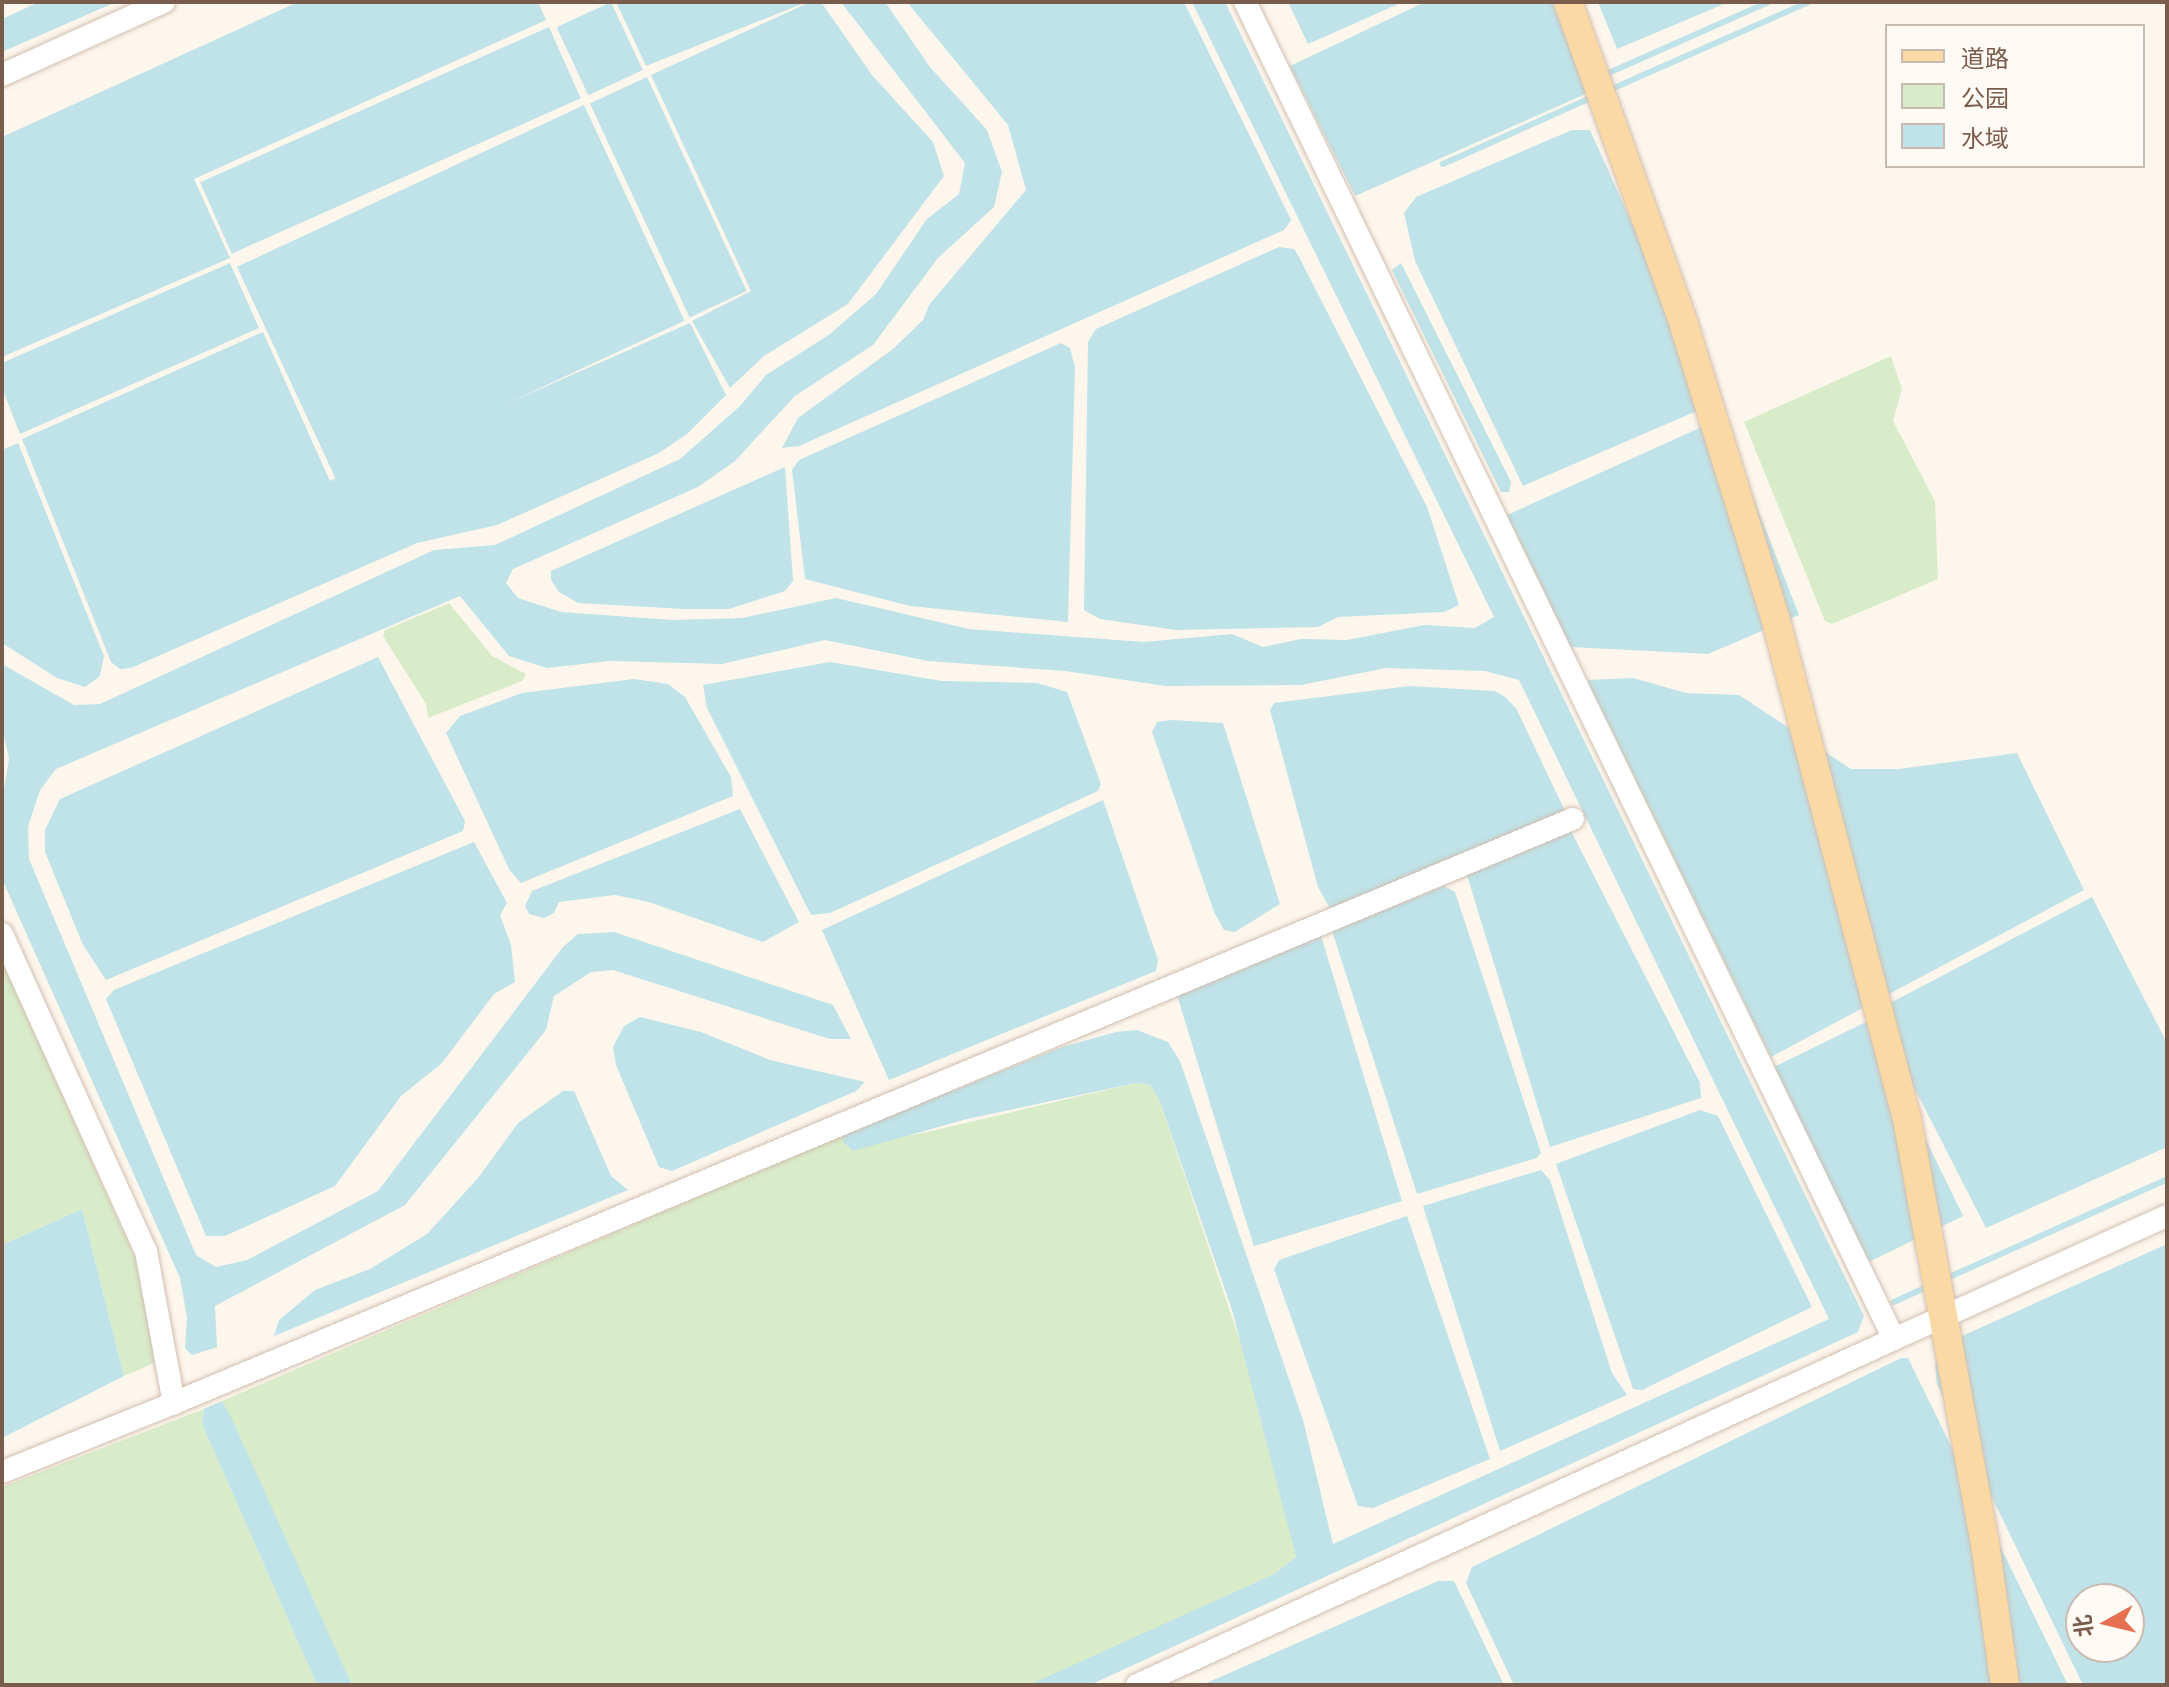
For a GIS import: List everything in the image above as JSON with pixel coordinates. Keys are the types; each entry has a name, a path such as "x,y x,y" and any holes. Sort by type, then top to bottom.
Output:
{"main road":[{"path":"1568,2 1684,325 1775,617 1907,1119 1985,1543 2005,1685"}],"street":[{"path":"2,75 164,2"},
{"path":"1245,2 1894,1339"},
{"path":"2,1472 1573,819"},
{"path":"2,934 146,1251 174,1403"},
{"path":"1137,1685 1894,1339 1939,1294 2167,1216"}],"green space":[{"path":"1891,356 1902,389 1893,421 1935,501 1938,579 1832,624 1825,621 1744,422"},
{"path":"449,603 492,656 526,674 522,681 428,718 426,704 383,636 385,630"},
{"path":"2,960 143,1275 156,1362 124,1376 82,1209 2,1245"},
{"path":"1136,1083 1150,1085 1159,1099 1250,1371 1296,1557 1274,1574 1032,1685 352,1685 222,1401 844,1134 914,1135"},
{"path":"204,1409 202,1424 317,1685 2,1685 2,1487"}],"water":[{"path":"39,2 116,2 2,52 2,19"},
{"path":"298,2 538,2 546,20 194,179 230,258 2,357 2,137"},
{"path":"611,2 643,70 588,95 557,27"},
{"path":"616,2 807,2 646,66"},
{"path":"810,2 821,2 872,75 933,142 944,176 848,304 764,356 730,388 692,321 751,291 651,75"},
{"path":"841,2 885,2 930,67 987,130 1002,172 994,207 938,258 873,345 795,396 735,461 698,487 513,569 506,583 518,598 561,612 672,620 742,618 836,598 969,629 1144,642 1232,634 1263,647 1301,639 1347,640 1424,625 1475,628 1494,617 1192,2 1225,2 1864,1316 1858,1332 1090,1685 1029,1685 1274,1574 1296,1557 1232,1310 1159,1099 1150,1085 1136,1083 967,1119 853,1151 843,1142 844,1134 1062,1047 1116,1032 1137,1030 1168,1042 1180,1061 1303,1420 1333,1544 1829,1319 1519,680 1485,671 1386,668 1301,685 1165,686 1065,671 928,661 825,640 722,664 610,661 547,668 509,656 460,596 56,769 40,790 28,827 29,859 196,1255 216,1267 247,1260 378,1191 563,947 578,934 614,932 833,1005 851,1039 830,1039 613,970 591,972 554,996 546,1030 405,1205 215,1306 217,1347 192,1355 185,1348 187,1317 180,1278 2,879 2,801 9,759 2,728 2,664 74,705 100,704 434,550 495,545 680,459 740,406 766,375 830,334 876,294 927,219 959,194 965,163"},
{"path":"907,2 1184,2 1291,220 1284,230 799,446 782,448 798,418 893,349 923,320 929,305 1026,190 1008,125"},
{"path":"1288,2 1403,2 1308,44"},
{"path":"1425,2 1573,2 1588,93 1355,196 1290,66"},
{"path":"1598,2 1729,2 1617,49"},
{"path":"549,27 581,98 232,254 200,182"},
{"path":"647,77 747,291 690,318 590,104"},
{"path":"584,105 685,321 337,483 237,267"},
{"path":"1572,130 1590,130 1709,394 1706,407 1523,486 1415,261 1404,213 1416,197"},
{"path":"1279,247 1294,249 1299,257 1427,507 1459,605 1444,612 1338,617 1318,627 1176,630 1100,619 1084,610 1088,342 1096,329"},
{"path":"230,263 259,328 20,434 2,388 2,363"},
{"path":"1401,263 1511,482 1509,492 1501,492 1392,270"},
{"path":"690,323 726,395 687,434 659,453 497,525 417,543 131,668 120,669 111,662 22,439 263,332 330,481"},
{"path":"1061,343 1070,348 1075,367 1068,622 910,606 805,579 792,470 799,460"},
{"path":"1715,421 1725,425 1799,615 1708,654 1571,647 1507,515"},
{"path":"18,443 104,656 100,676 85,687 57,678 2,643 2,450"},
{"path":"785,467 793,581 785,591 729,609 684,609 578,603 559,592 551,580 551,571"},
{"path":"378,657 465,821 463,831 106,980 83,945 45,852 45,830 60,799"},
{"path":"830,662 942,681 1037,683 1067,692 1101,784 1098,791 830,913 811,915 707,708 703,685"},
{"path":"1633,678 1686,693 1739,695 1851,769 1899,769 2017,753 2084,890 1771,1057 1587,680"},
{"path":"634,679 668,684 685,697 731,777 733,796 521,883 510,871 446,733 460,716 522,693"},
{"path":"1409,686 1495,691 1505,697 1516,708 1565,811 1331,910 1318,887 1270,710 1274,703"},
{"path":"1157,722 1223,723 1280,904 1235,932 1224,930 1214,912 1152,732"},
{"path":"1103,800 1158,960 1156,971 889,1080 822,930"},
{"path":"740,809 799,922 763,942 649,902 615,895 559,902 554,913 544,918 529,914 525,906 532,891"},
{"path":"1571,831 1700,1083 1701,1098 1550,1147 1466,872"},
{"path":"474,842 507,903 500,915 511,945 515,982 494,994 442,1063 401,1096 335,1186 225,1236 206,1236 106,999 114,990"},
{"path":"1444,886 1455,892 1541,1153 1537,1158 1417,1194 1332,931"},
{"path":"2092,897 2167,1043 2167,1147 1986,1228 1875,1011"},
{"path":"1321,936 1402,1201 1254,1246 1173,981"},
{"path":"640,1017 701,1032 770,1060 865,1082 856,1091 672,1171 659,1167 616,1065 613,1047 624,1026"},
{"path":"1868,1021 1963,1216 1869,1262 1774,1067"},
{"path":"563,1091 574,1091 611,1176 628,1190 274,1336 279,1320 315,1290 370,1269 427,1234 478,1178 518,1123"},
{"path":"1700,1110 1718,1116 1812,1307 1642,1390 1633,1389 1556,1164"},
{"path":"1541,1170 1550,1180 1612,1373 1627,1395 1500,1451 1423,1206"},
{"path":"82,1209 124,1376 2,1438 2,1245"},
{"path":"1407,1216 1490,1459 1373,1508 1358,1506 1274,1269 1279,1260"},
{"path":"2167,1244 2167,1685 2083,1685 2072,1663 2145,1663 2145,1583 2065,1583 2065,1648 1937,1384 1935,1365 1953,1340"},
{"path":"1901,1358 1908,1358 2068,1685 1514,1685 1466,1583 1472,1567"},
{"path":"222,1401 352,1685 317,1685 202,1424 204,1409"},
{"path":"1438,1581 1454,1581 1504,1685 1202,1685"}],"waterway":[{"path":"1604,75 1769,2"},
{"path":"1607,91 1809,2"},
{"path":"1443,164 1593,97"},
{"path":"1945,1279 2167,1179"},
{"path":"1894,1302 1931,1285"}]}
